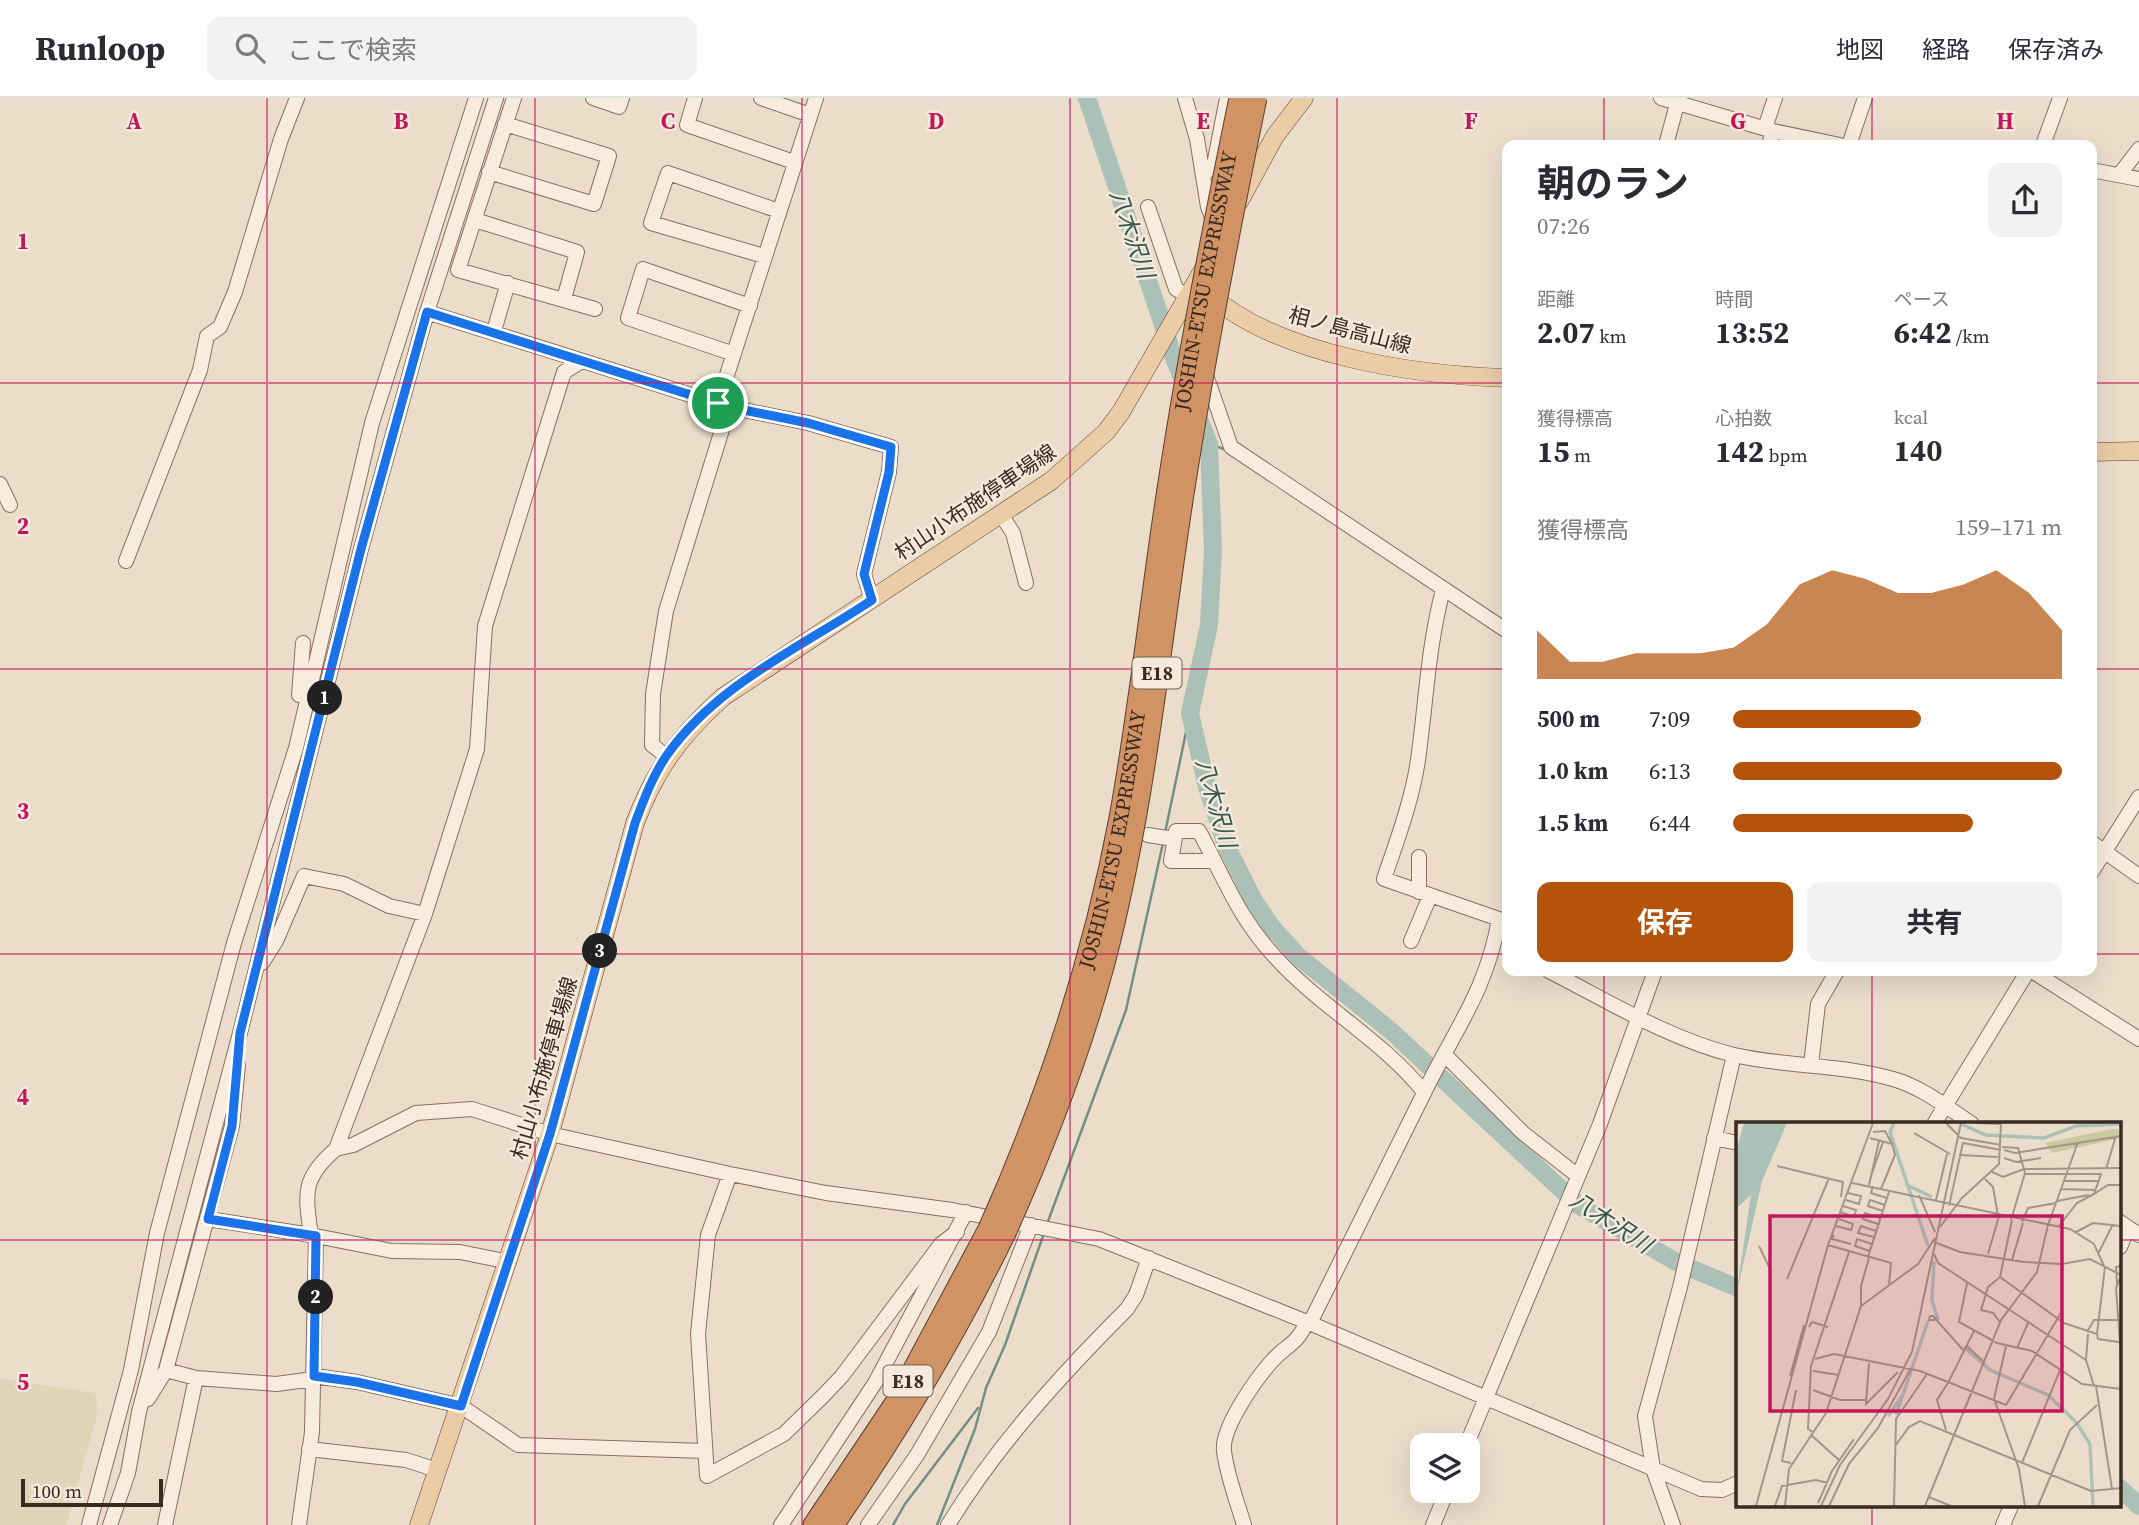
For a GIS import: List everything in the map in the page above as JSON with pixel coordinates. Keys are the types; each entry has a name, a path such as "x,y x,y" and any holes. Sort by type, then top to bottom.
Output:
{"highway":[{"name":"JOSHIN-ETSU EXPRESSWAY","path":"834,1525 886,1448 937,1364 997,1231 1060,1052 1087,962 1110,867 1128,766 1176,439 1240,98"},
{"name":"JOSHIN-ETSU EXPRESSWAY","path":"814,1525 904,1390 997,1231 1043,1146 1075,1057 1103,965 1123,881 1144,768 1194,429 1256,98"}],"main road":[{"name":"村山小布施停車場線","path":"419,1525 550,1134 635,823 647,791 666,756 688,729 723,697 1051,481 1106,432 1187,298 1275,136 1304,98"},
{"name":"相ノ島高山線","path":"1187,298 1234,314 1259,329 1398,368 1451,376 1502,378"},
{"path":"2097,452 2139,451"}],"street":[{"path":"126,561 200,370 207,336 220,327 235,292 281,139 297,98"},
{"path":"89,1525 131,1370 167,1193 234,943 296,748 311,674 372,423 476,98"},
{"path":"110,1525 128,1473 139,1412 298,808 361,549 427,312 496,98"},
{"path":"514,98 458,270 595,309"},
{"path":"593,98 619,107 622,98"},
{"path":"695,98 687,125 794,162"},
{"path":"761,98 810,116"},
{"path":"666,756 652,745 650,722 666,611 724,405 734,354 816,98"},
{"path":"1185,98 1198,139 1208,207 1220,236"},
{"path":"1203,175 1214,164 1227,98"},
{"path":"1769,135 1775,98"},
{"path":"1851,140 1865,98"},
{"path":"2045,140 2060,98"},
{"path":"1667,140 1672,101 1769,135 1804,140"},
{"path":"489,172 594,204 609,156 505,124"},
{"path":"2120,174 2139,149"},
{"path":"2097,171 2139,179"},
{"path":"764,256 651,223 668,173 779,211"},
{"path":"1148,207 1176,289 1187,298 1231,447 1502,628"},
{"path":"475,220 578,252 564,299"},
{"path":"734,354 628,318 643,269 750,306"},
{"path":"494,331 508,283"},
{"path":"427,312 724,405 808,423 891,447 889,472 864,574 872,600"},
{"path":"336,1149 425,914 477,749 485,626 564,372 582,361"},
{"path":"0,484 10,505"},
{"path":"1000,513 1013,533 1026,583"},
{"path":"1244,1525 1223,1448 1233,1421 1253,1384 1273,1360 1298,1341 1309,1323 1425,1090 1477,997 1501,947 1499,919 1384,879 1405,816 1418,760 1422,704 1443,590"},
{"path":"298,808 296,748 303,643"},
{"path":"2097,864 2139,797"},
{"path":"1212,861 1171,861 1176,831 1199,831 1233,902 1277,960 1323,1003 1388,1054 1425,1090"},
{"path":"1148,835 1174,839"},
{"path":"2097,846 2139,876"},
{"path":"1411,941 1424,894 1419,858"},
{"path":"254,976 276,941 304,876 344,884 389,906 425,914"},
{"path":"1558,976 1637,1018 1734,1055 1848,1069 1895,1079 1969,1122"},
{"path":"1471,1433 1578,1179 1653,976"},
{"path":"1811,1065 1818,1004 1834,976"},
{"path":"1935,1122 2027,976"},
{"path":"2038,976 2139,1039"},
{"path":"107,1463 115,1460 139,1412 166,1370 232,1126 240,1033"},
{"path":"1445,1055 1523,1133 1578,1179"},
{"path":"1673,1525 1653,1469 1645,1416 1680,1286 1734,1055"},
{"path":"299,1525 309,1449 314,1378 313,1235 306,1198 315,1167 336,1149 353,1145 416,1113 472,1109 550,1134 730,1174 826,1193 966,1212 1099,1239 1309,1323 1711,1492 1736,1485"},
{"path":"1714,1138 1736,1143"},
{"path":"730,1174 708,1235 698,1334 707,1476 785,1434 842,1376 910,1281 941,1244 957,1232"},
{"path":"781,1525 875,1383 966,1212"},
{"path":"208,1219 313,1235 392,1251 460,1252 509,1262"},
{"path":"868,1525 917,1455 989,1332 1035,1226"},
{"path":"948,1525 975,1481 1018,1427 1127,1309 1136,1295 1149,1258"},
{"path":"166,1370 195,1378 276,1384 314,1378 357,1382 461,1406 518,1445 705,1451"},
{"path":"165,1525 195,1378"},
{"path":"309,1449 406,1460 438,1470"},
{"path":"1433,1525 1442,1503"},
{"path":"2003,1525 2010,1508"}],"shaded area":[{"path":"0,1378 95,1393 98,1412 66,1525 0,1525"}],"waterway":[{"name":"八木沢川","path":"1087,98 1174,358 1209,444 1213,551 1209,625 1190,713 1207,787 1226,845 1253,899 1271,926 1299,957 1390,1030 1578,1205 1678,1263 1736,1287"},
{"path":"1209,444 1227,450"},
{"path":"1165,833 1190,713"},
{"path":"1047,1224 1126,1010 1163,843"},
{"path":"937,1525 975,1429 986,1388 1005,1345 1044,1233"},
{"path":"893,1525 905,1504 978,1408"},
{"name":"八木沢川","path":"2122,1490 2139,1506"}],"route":[{"path":"427,312 718,403 808,423 891,447 889,472 864,574 872,600 723,697 688,729 666,756 647,791 635,823 550,1134 461,1406 412,1397 357,1382 314,1376 316,1236 208,1219 232,1126 240,1033 361,549 427,312"}]}
